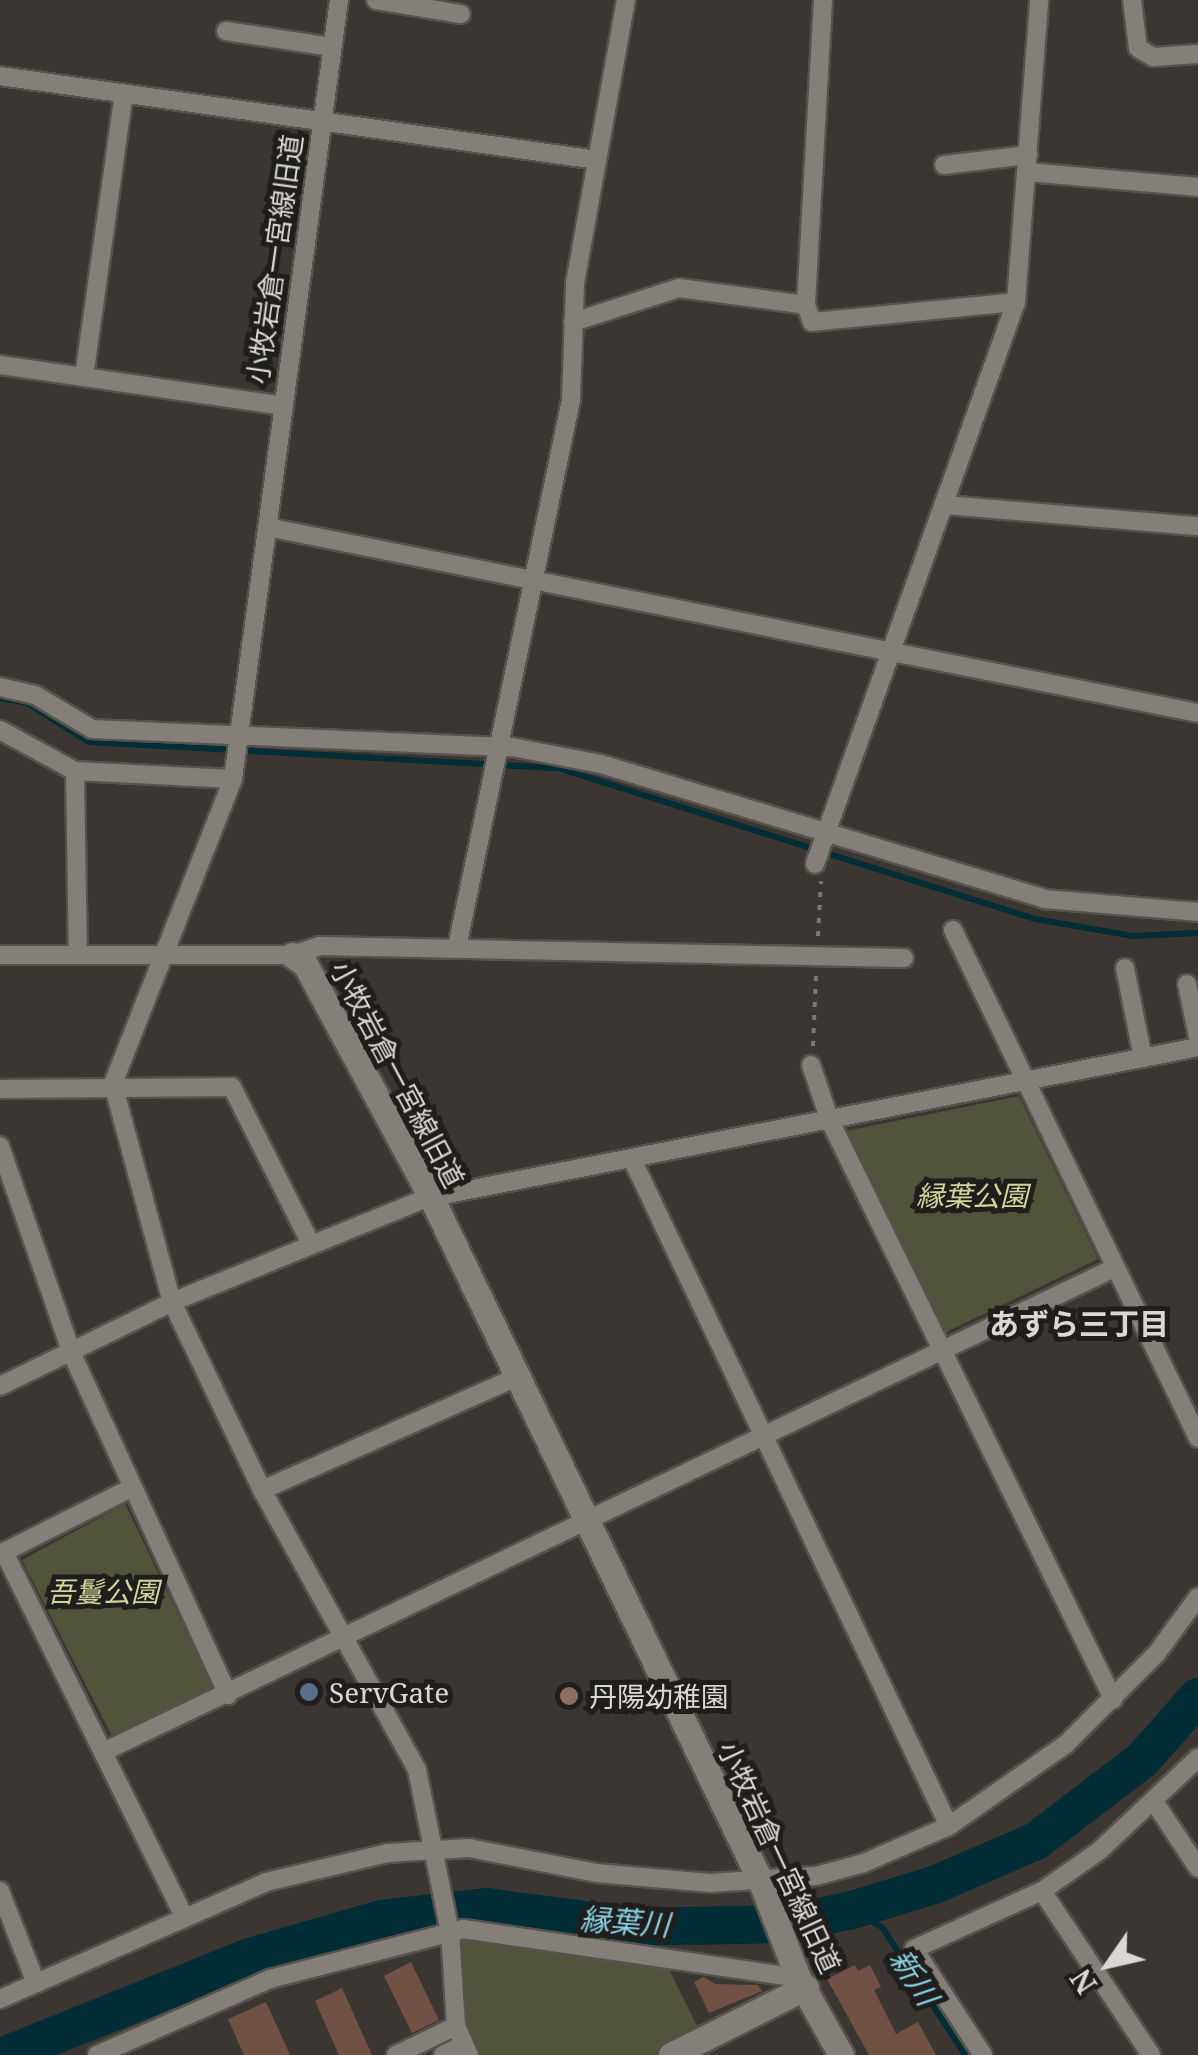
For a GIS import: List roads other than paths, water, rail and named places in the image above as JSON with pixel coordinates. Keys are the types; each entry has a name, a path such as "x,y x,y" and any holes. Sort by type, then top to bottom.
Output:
{"street":[{"name":"小牧岩倉一宮線旧道","path":"339,0 234,772 166,954 292,955 305,964 431,1197 764,1890 799,1976 842,2055"},
{"path":"376,0 461,14"},
{"path":"457,947 494,752 571,400 574,322 597,160 626,0"},
{"path":"823,0 806,305 812,322 1016,302"},
{"path":"815,862 946,506 1016,302 1040,0"},
{"path":"1132,0 1138,48 1152,57 1198,54"},
{"path":"226,31 332,47"},
{"path":"0,76 597,160"},
{"path":"84,377 124,94"},
{"path":"944,165 1028,164 1198,188"},
{"path":"574,322 679,288 806,305"},
{"path":"0,365 284,406"},
{"path":"946,506 1198,526"},
{"path":"268,527 1198,713"},
{"path":"0,687 35,695 92,729 494,752 602,764 1044,900 1198,912"},
{"path":"0,730 75,770 234,772"},
{"path":"75,770 78,954"},
{"path":"953,930 1198,1438"},
{"path":"292,955 318,946 904,958"},
{"path":"0,954 166,954 114,1084 172,1302 262,1490 342,1642 417,1770 449,1927 456,2026 466,2050 442,2055"},
{"path":"1125,968 1143,1058"},
{"path":"1187,984 1198,1036"},
{"path":"0,1386 172,1302 431,1197 1198,1047"},
{"path":"811,1065 830,1121 1113,1700"},
{"path":"0,1089 114,1084 232,1087 311,1244"},
{"path":"0,1146 72,1354 129,1489 228,1695"},
{"path":"632,1159 949,1826"},
{"path":"103,1752 763,1441 1114,1268"},
{"path":"262,1490 517,1377"},
{"path":"129,1489 2,1553 184,1916"},
{"path":"0,1999 184,1916 302,1871 433,1848 764,1890 864,1863 949,1826 1040,1764 1113,1700 1198,1597"},
{"path":"983,2055 914,1948 1042,1891 1154,1803 1198,1758"},
{"path":"1154,1803 1198,1868"},
{"path":"1042,1891 1150,2055"},
{"path":"0,1892 36,1983"},
{"path":"98,2055 129,2049 270,1979 449,1927 799,1976"},
{"path":"671,2055 799,1976"},
{"path":"396,2055 456,2026"}],"waterway":[{"path":"0,698 27,703 89,742 558,768 1035,919 1133,936 1198,933"},
{"name":"縁葉川","path":"6,2055 250,1957 382,1919 487,1907 629,1926 687,1926 786,1924 852,1910 934,1885 1036,1841 1142,1760 1198,1697"},
{"name":"新川","path":"852,1910 882,1927 965,2055"}],"place":[{"name":"ServGate","path":"309,1692"},
{"name":"丹陽幼稚園","path":"569,1696"}],"district":[{"name":"あずら三丁目","path":"1079,1324"}],"park label":[{"name":"縁葉公園","path":"972,1195"},
{"name":"吾鬘公園","path":"103,1591"}]}
